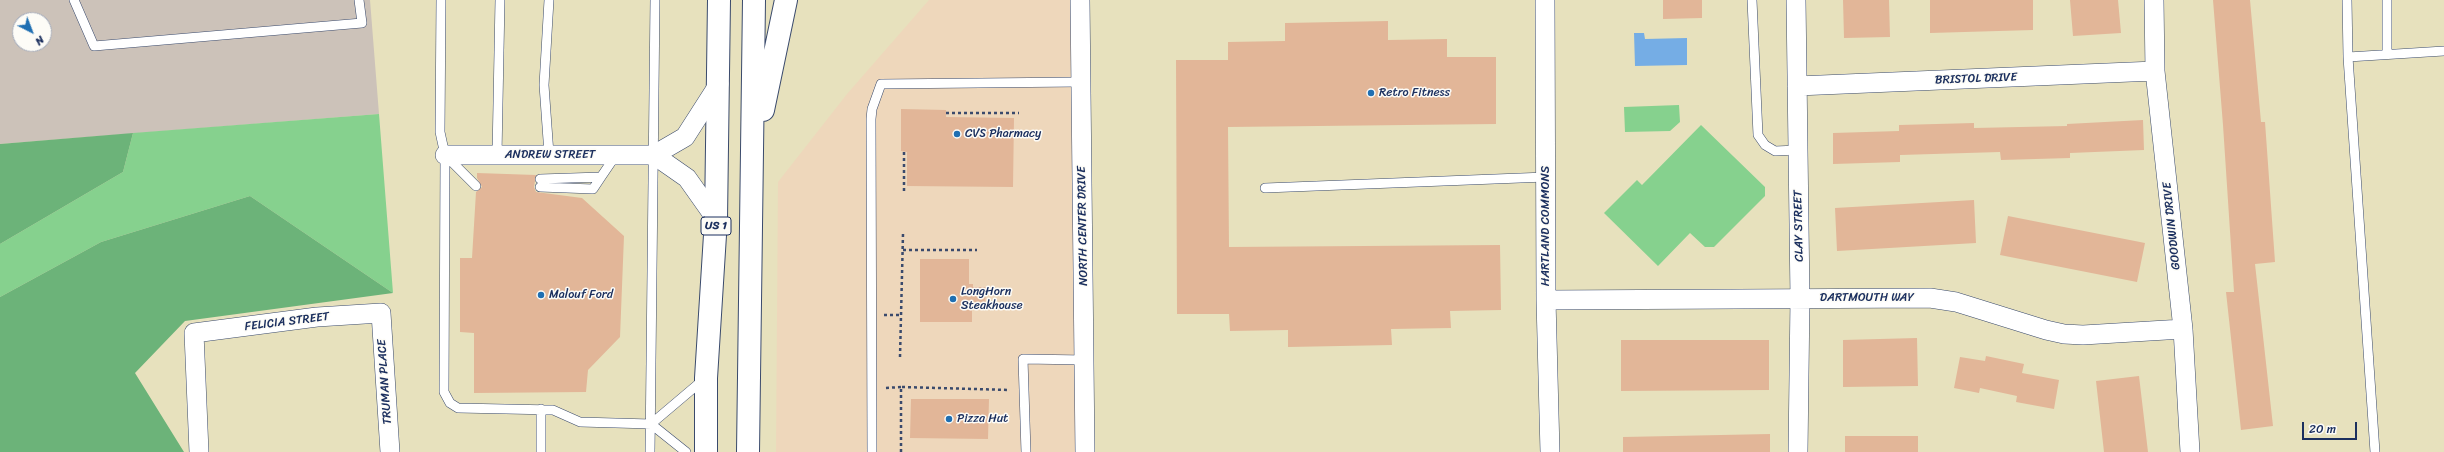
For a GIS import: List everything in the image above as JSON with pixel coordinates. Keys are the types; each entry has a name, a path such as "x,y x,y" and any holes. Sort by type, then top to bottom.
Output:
{"highway":[{"name":"US 1","path":"706,452 706,378 716,219 719,0"},
{"path":"748,452 754,0"},
{"path":"753,158 786,0"}],"street":[{"name":"NORTH CENTER DRIVE","path":"1080,0 1079,82 1083,178 1085,452"},
{"name":"HARTLAND COMMONS","path":"1546,0 1546,300 1550,452"},
{"name":"CLAY STREET","path":"1796,0 1800,298 1798,452"},
{"name":"GOODWIN DRIVE","path":"2154,0 2155,72 2183,330 2190,452"},
{"name":"BRISTOL DRIVE","path":"1797,86 2155,72"},
{"path":"716,219 686,178 654,155 685,137 719,84"},
{"name":"ANDREW STREET","path":"445,155 654,155"},
{"name":"DARTMOUTH WAY","path":"1546,300 1800,298 1943,300 1969,305 2046,330 2064,334 2083,335 2183,330"},
{"name":"FELICIA STREET","path":"199,452 194,333 317,317 381,313"},
{"name":"TRUMAN PLACE","path":"381,313 390,452"}],"lane":[{"path":"74,0 94,46 362,23 359,0"},
{"path":"441,0 440,132 445,155 444,392 450,403 458,408 541,409 553,410 580,422 650,424 686,452"},
{"path":"497,155 500,0"},
{"path":"549,0 544,85 549,154"},
{"path":"650,452 655,0"},
{"path":"1752,0 1758,135 1765,145 1775,151 1798,150"},
{"path":"2347,0 2348,57 2375,452"},
{"path":"2387,0 2387,54"},
{"path":"2348,57 2444,51"},
{"path":"872,452 871,119 872,109 882,84 1079,82"},
{"path":"445,155 476,182"},
{"path":"540,183 601,177 616,155"},
{"path":"1265,188 1546,177"},
{"path":"1026,452 1023,359 1085,360"},
{"path":"650,424 706,378"},
{"path":"540,452 541,409"}],"path":[{"path":"946,113 1019,113"},
{"path":"904,152 904,194"},
{"path":"900,357 903,234"},
{"path":"903,250 977,250"},
{"path":"901,452 901,387 1010,390"}],"shaded area":[{"path":"0,0 370,0 379,114 0,144"},
{"path":"929,0 1080,0 1084,452 776,452 778,182 847,94"}],"green space":[{"path":"1679,105 1680,122 1670,131 1625,132 1624,107"},
{"path":"379,114 393,293 250,196 101,242 0,297 0,244 123,172 133,133"},
{"path":"1701,125 1765,187 1765,196 1714,247 1705,247 1690,233 1658,266 1604,213 1637,180 1642,185"},
{"path":"133,133 123,172 0,244 0,144"},
{"path":"250,196 393,293 185,321 135,373 184,452 0,452 0,297 101,242"}],"water":[{"path":"1634,33 1644,33 1645,39 1687,38 1687,65 1635,66"}],"building":[{"path":"1663,0 1702,0 1702,18 1663,19"},
{"path":"1843,0 1889,0 1890,37 1844,38"},
{"path":"1930,0 2033,0 2033,30 1930,33"},
{"path":"2070,0 2118,0 2121,33 2073,36"},
{"path":"2213,0 2250,0 2261,122 2265,122 2275,262 2255,264 2273,426 2241,430 2226,292 2234,292"},
{"path":"1388,21 1388,40 1447,39 1447,57 1496,57 1496,124 1228,127 1229,247 1500,245 1501,310 1450,311 1451,328 1391,329 1392,345 1288,347 1288,330 1230,331 1229,314 1177,314 1176,60 1228,60 1228,42 1285,41 1285,23"},
{"name":"CVS Pharmacy","path":"901,109 946,110 946,117 1014,118 1013,187 907,186 907,152 901,151"},
{"path":"2143,120 2144,150 2070,153 2070,158 2001,160 2000,152 1900,155 1900,162 1833,164 1833,133 1899,131 1899,125 1974,123 1974,128 2067,126 2067,124"},
{"name":"Malouf Ford","path":"477,173 536,175 534,187 536,192 582,198 624,236 620,337 588,370 586,392 474,393 474,333 460,332 460,258 472,258 476,192 482,187 477,178"},
{"path":"1974,200 1976,243 1837,251 1835,208"},
{"path":"2008,216 2145,243 2137,282 2000,255"},
{"name":"LongHorn Steakhouse","path":"920,259 969,259 969,284 973,284 973,287 986,287 985,310 972,310 972,322 920,322"},
{"path":"1917,338 1918,386 1843,387 1843,340"},
{"path":"1621,340 1769,340 1769,390 1621,391"},
{"path":"1986,356 2024,364 2022,373 2059,380 2054,409 2016,402 2017,396 1980,388 1979,393 1954,388 1960,357 1985,361"},
{"path":"2139,376 2148,452 2104,452 2096,381"},
{"name":"Pizza Hut","path":"911,399 989,399 988,439 910,438"},
{"path":"1770,434 1770,452 1623,452 1623,437"},
{"path":"1845,436 1918,436 1918,452 1845,452"}],"place":[{"name":"Retro Fitness","path":"1371,93"},
{"name":"CVS Pharmacy","path":"957,134"},
{"name":"Malouf Ford","path":"541,295"},
{"name":"LongHorn Steakhouse","path":"953,299"},
{"name":"Pizza Hut","path":"949,419"}]}
